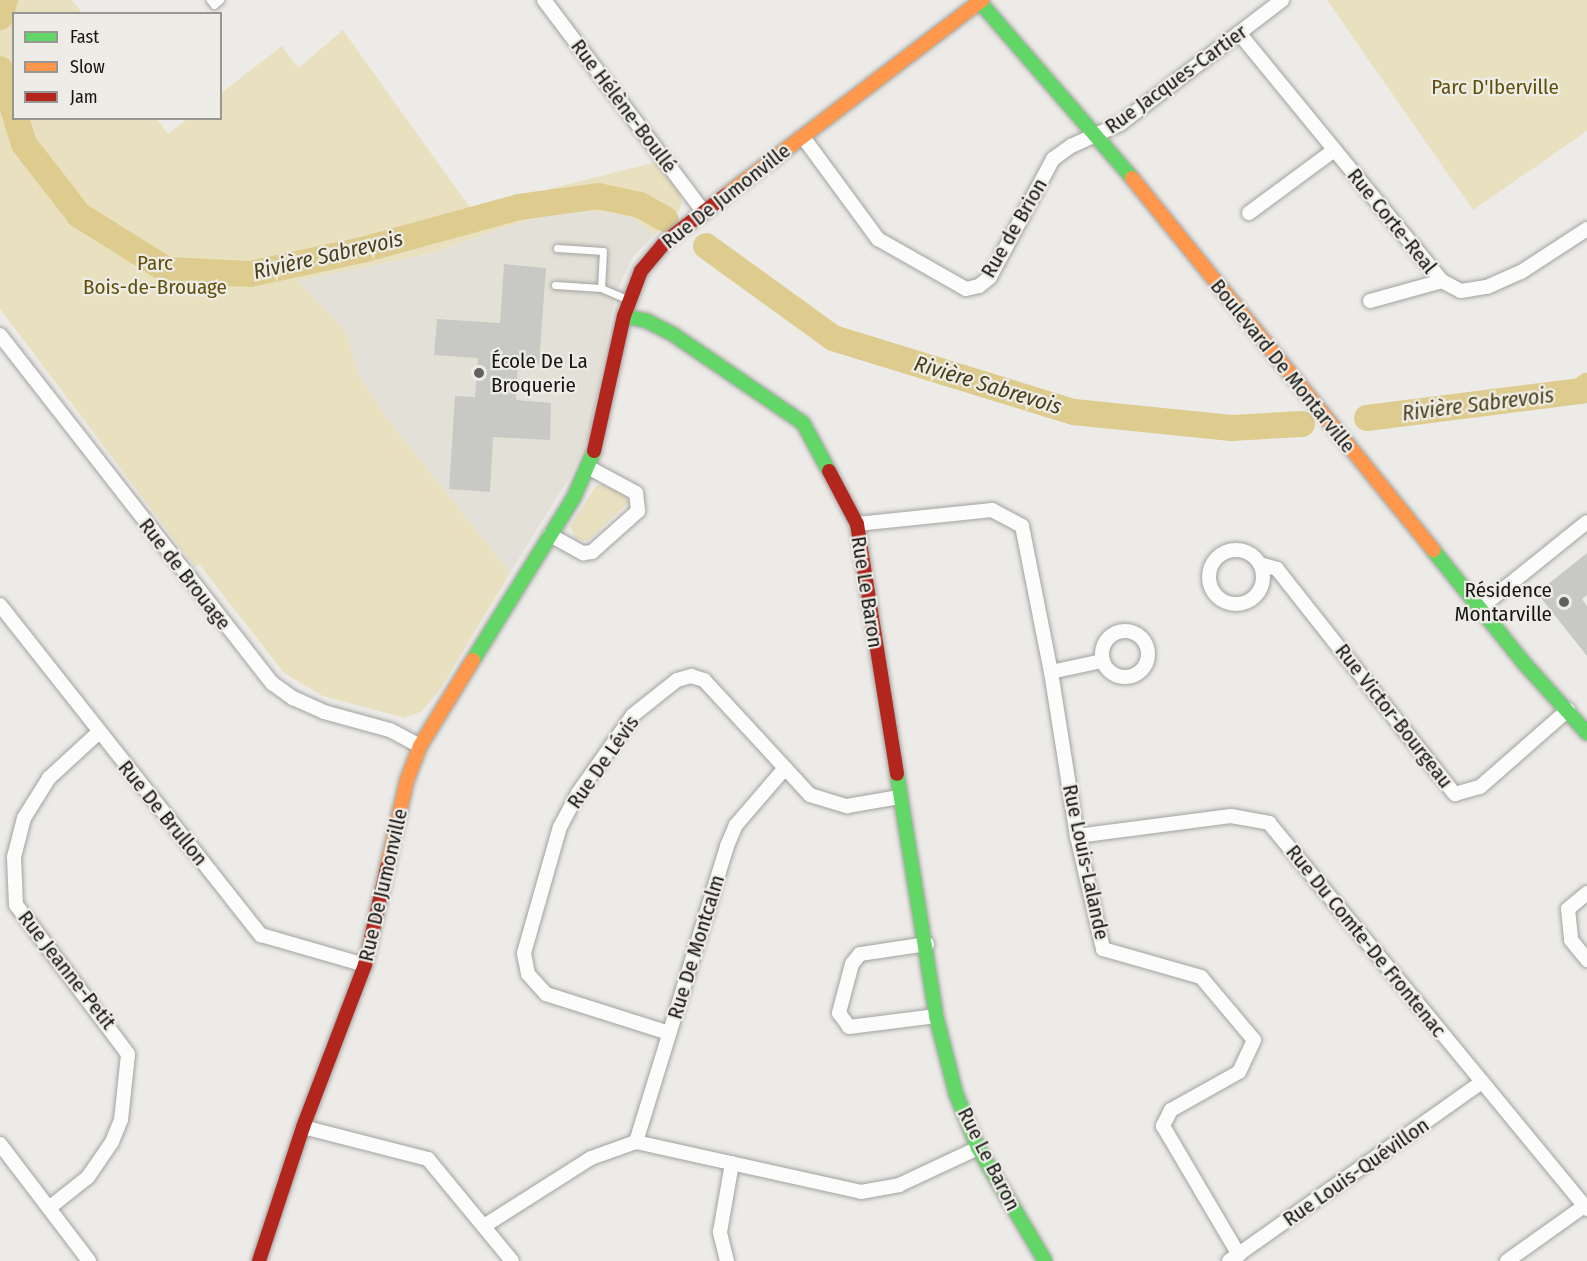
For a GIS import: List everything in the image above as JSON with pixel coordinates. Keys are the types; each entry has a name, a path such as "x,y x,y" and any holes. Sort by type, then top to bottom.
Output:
{"street":[{"name":"Rue Hélène-Boullé","path":"544,0 704,212"},
{"name":"Rue De Jumonville","path":"263,1260 303,1127 365,965 407,780 420,746 550,535 588,467 601,434 624,316 649,258 704,212 980,0"},
{"name":"Boulevard De Montarville","path":"980,0 1098,136 1480,608 1585,728"},
{"name":"Rue Jacques-Cartier","path":"1098,136 1282,0"},
{"name":"Rue Corte-Real","path":"1239,33 1442,281 1461,291 1487,287 1521,272 1587,229"},
{"name":"Rue de Brion","path":"803,136 878,239 966,289 979,286 990,277 1053,159 1071,146 1098,136"},
{"path":"1249,213 1334,150"},
{"path":"1371,301 1442,281"},
{"name":"Rue Le Baron","path":"624,316 647,321 674,335 803,423 857,524 899,797 927,944 936,1016 956,1094 978,1148 1045,1261"},
{"name":"Rue de Brouage","path":"0,335 272,683 292,698 324,712 390,730 420,746"},
{"path":"550,535 583,553 592,552 638,511 636,493 588,467"},
{"name":"Rue Louis-Lalande","path":"857,524 992,510 1022,526 1051,672 1077,836 1103,949 1202,977 1254,1040 1239,1072 1171,1110 1163,1126 1234,1258"},
{"path":"1480,608 1587,522"},
{"name":"Rue Victor-Bourgeau","path":"1260,564 1263,582 1246,602 1238,604 1221,599 1210,585 1215,560 1230,550 1247,552 1260,564 1277,569 1455,794 1480,787 1568,710"},
{"name":"Rue De Brullon","path":"0,604 261,935 365,965"},
{"path":"1051,672 1102,661"},
{"name":"Rue De Lévis","path":"669,1033 546,994 528,974 524,953 560,827 578,793 633,715 677,680 691,676 704,680 810,795 833,804 847,806 899,797"},
{"name":"Rue Jeanne-Petit","path":"50,1208 88,1177 112,1142 121,1120 128,1054 16,905 14,857 24,818 49,778 99,732"},
{"name":"Rue De Montcalm","path":"636,1142 736,825 785,768"},
{"name":"Rue Du Comte-De Frontenac","path":"1077,836 1231,816 1269,823 1586,1207"},
{"path":"1587,892 1568,909 1571,940 1587,960"},
{"path":"927,944 860,954 852,964 839,1013 849,1027 936,1016"},
{"name":"Rue Louis-Quévillon","path":"1234,1258 1482,1082"},
{"path":"303,1127 428,1159 512,1261"},
{"path":"484,1226 591,1158 636,1142 861,1192 899,1185 978,1148"},
{"path":"0,1144 89,1261"},
{"path":"727,1261 720,1232 732,1163"},
{"path":"1507,1261 1586,1207"}],"lane":[{"path":"210,0 214,5 219,0"},
{"path":"557,248 603,250 601,288"},
{"path":"555,285 601,288 629,300"}],"shaded area":[{"name":"École De La Broquerie","path":"561,208 627,214 655,234 633,257 616,292 589,436 569,478 510,573 388,420 296,281 430,254"}],"green space":[{"name":"Parc Bois-de-Brouage","path":"0,0 72,0 81,12 12,12 12,120 158,120 168,134 186,120 222,120 222,92 282,46 298,68 343,30 471,209 656,162 678,191 682,202 679,211 655,234 627,214 561,208 429,254 297,281 346,332 358,374 388,420 510,573 439,691 421,712 404,718 323,696 284,673 199,564 195,567 0,309"},
{"name":"Parc D'Iberville","path":"1327,0 1587,0 1587,131 1473,210"},
{"path":"602,485 624,494 628,503 588,541 575,539 570,526 596,486"}],"building":[{"path":"504,264 546,268 539,364 518,363 516,400 551,403 550,440 493,437 490,492 449,489 455,396 475,397 478,358 434,355 437,319 500,323"},
{"name":"Résidence Montarville","path":"1587,553 1587,595 1582,599 1587,606 1587,656 1537,593"}],"waterway":[{"name":"Rivière Sabrevois","path":"0,17 5,0"},
{"name":"Rivière Sabrevois","path":"0,69 12,106"},
{"name":"Rivière Sabrevois","path":"17,120 24,144 79,215 167,270 250,274 362,250 519,207 598,196 640,205 665,219"},
{"name":"Rivière Sabrevois","path":"706,246 833,338 1074,412 1231,428 1302,424"},
{"name":"Rivière Sabrevois","path":"1367,418 1581,391 1587,386"}],"traffic: fast":[{"path":"978,0 1132,178"},
{"path":"624,316 647,321 674,335 803,423 829,471"},
{"path":"473,660 574,497 594,451"},
{"path":"1433,550 1523,662 1587,733"},
{"path":"897,774 936,1016 956,1094 978,1148 1045,1261"}],"traffic: slow":[{"path":"726,195 982,0"},
{"path":"1132,178 1433,550"},
{"path":"387,867 407,780 420,746 473,660"}],"traffic: jam":[{"path":"594,451 624,316 641,271 666,241 726,195"},
{"path":"829,471 857,524 897,774"},
{"path":"259,1261 303,1127 365,965 387,867"}],"place":[{"name":"École De La Broquerie","path":"479,373"},
{"name":"Résidence Montarville","path":"1564,602"}]}
